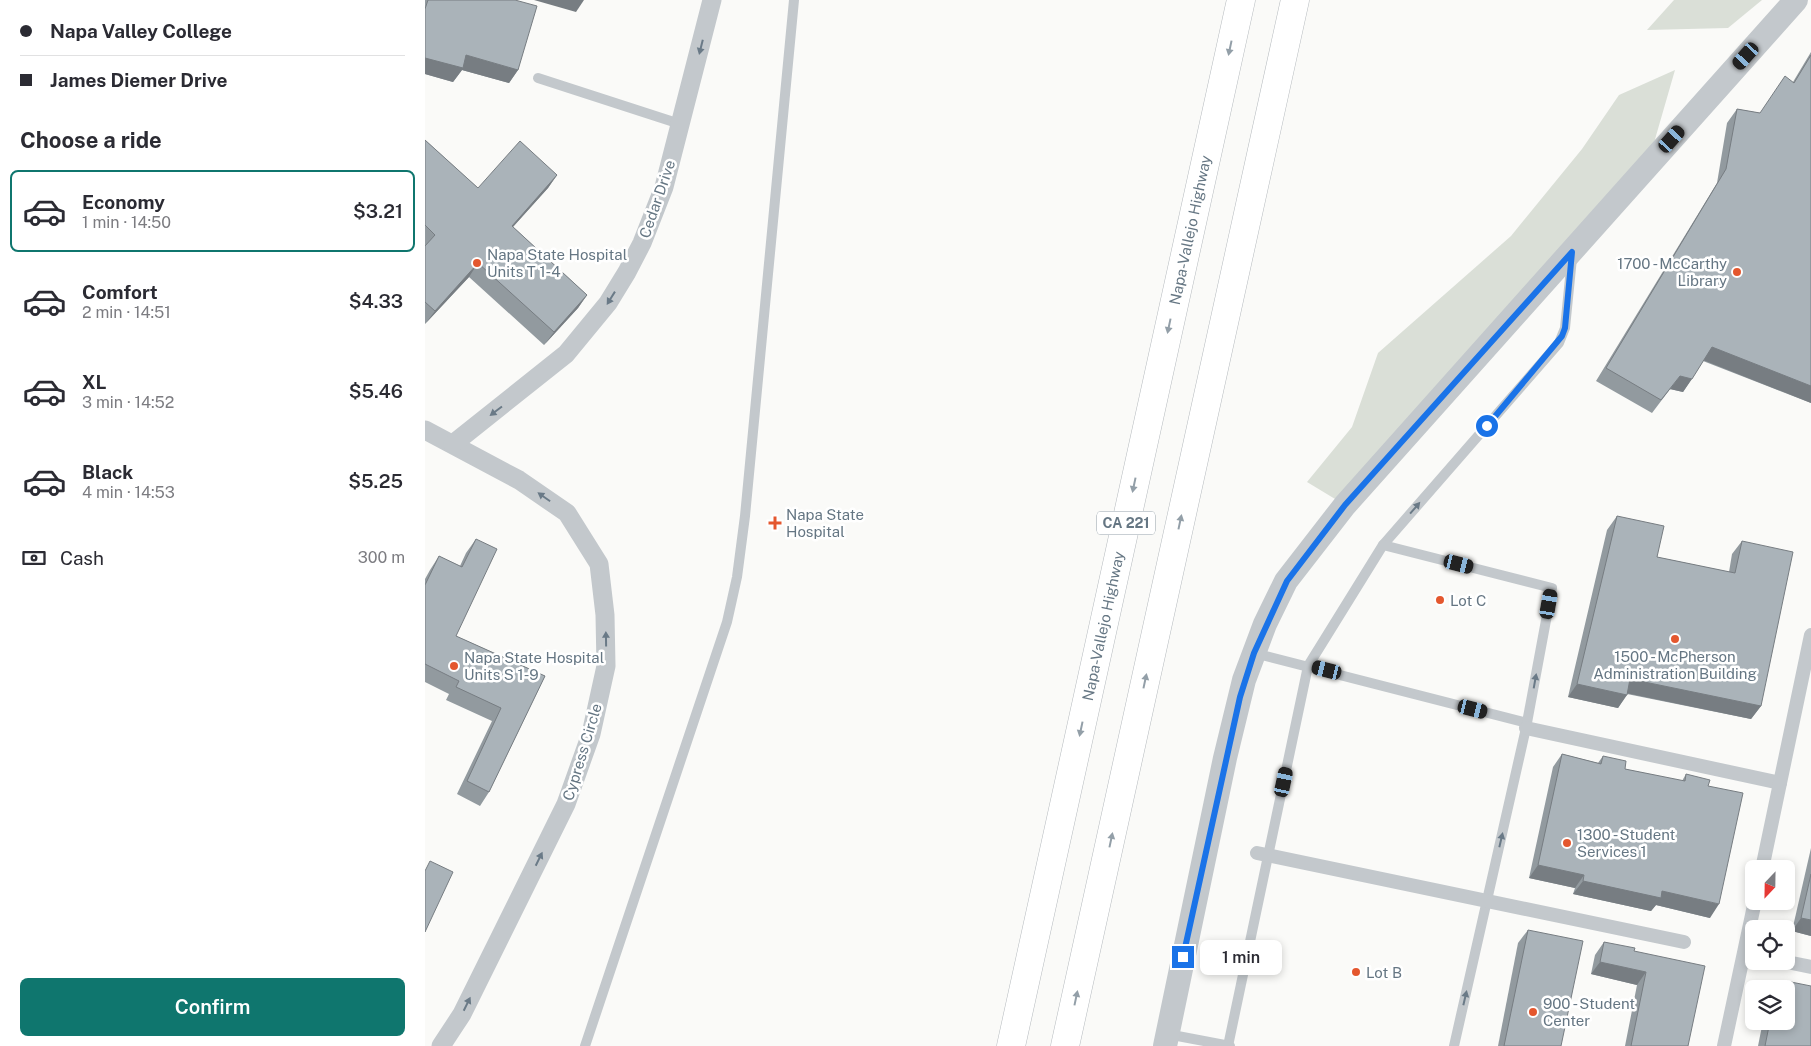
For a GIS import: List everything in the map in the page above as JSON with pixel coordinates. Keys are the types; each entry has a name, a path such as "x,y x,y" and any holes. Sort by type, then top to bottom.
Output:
{"main road":[{"name":"Napa-Vallejo Highway","path":"1011,1046 1241,0"},
{"name":"CA 221","path":"1065,1046 1295,0"}],"street":[{"name":"Cedar Drive","path":"453,444 566,354 608,303 643,243 665,187 712,0"},
{"path":"1166,1040 1227,749 1242,689 1254,653 1287,581 1314,543 1796,0"},
{"name":"Cypress Circle","path":"425,430 519,480 567,513 599,564 605,616 606,666 591,734 566,804 462,1014 441,1046"},
{"path":"1764,860 1811,636"},
{"path":"1527,726 1780,782"},
{"path":"1263,854 1684,942"},
{"path":"1795,964 1811,967"},
{"path":"1724,1046 1745,970"}],"lane":[{"path":"585,1046 727,622 737,577 746,506 795,0"},
{"path":"538,78 680,124"},
{"path":"1166,1040 1228,1046 1263,854 1308,666 1383,545 1559,343 1565,328 1572,252"},
{"path":"1383,545 1552,588 1527,726 1454,1046"},
{"path":"1254,653 1527,726"}],"shaded area":[{"path":"1674,0 1762,0 1728,28 1647,30"},
{"path":"1675,70 1647,167 1345,505 1307,482 1352,427 1378,353 1511,236 1582,149 1619,95"}],"building":[{"path":"428,0 515,0 537,6 518,70 466,55 463,68 425,58 425,9"},
{"name":"1700 - McCarthy Library","path":"1811,55 1811,386 1712,347 1692,379 1680,376 1661,400 1606,368 1726,169 1737,109 1760,113 1785,76 1794,83"},
{"name":"Napa State Hospital Units T 1-4","path":"425,140 478,188 520,141 557,175 512,226 587,295 554,332 478,263 435,311 425,302 425,246 435,235 425,225"},
{"name":"1500 - McPherson Administration Building","path":"1617,516 1664,526 1657,557 1735,573 1742,541 1793,552 1761,706 1630,679 1627,695 1577,684"},
{"name":"Napa State Hospital Units S 1-9","path":"476,539 497,549 456,636 545,676 489,792 467,781 501,708 456,687 459,681 425,664 425,585 439,556 462,567"},
{"name":"1300 - Student Services 1","path":"1562,754 1601,764 1603,756 1626,761 1625,769 1685,781 1686,774 1710,780 1708,786 1743,793 1719,904 1662,891 1661,898 1583,881 1584,875 1538,865"},
{"path":"430,861 453,872 425,932 425,871"},
{"path":"1811,874 1811,920 1801,918"},
{"name":"900 - Student Center","path":"1528,930 1583,941 1561,1046 1504,1046"},
{"path":"1604,942 1635,948 1634,951 1705,966 1688,1046 1631,1046 1646,972 1600,962"},
{"path":"1795,983 1811,986 1811,1046 1765,1046 1768,1030 1795,1030"}],"place":[{"name":"Napa State Hospital Units T 1-4","path":"477,263"},
{"name":"1700 - McCarthy Library","path":"1737,272"},
{"name":"Napa State Hospital","path":"775,523"},
{"name":"Lot C","path":"1440,600"},
{"name":"1500 - McPherson Administration Building","path":"1675,639"},
{"name":"Napa State Hospital Units S 1-9","path":"454,666"},
{"name":"1300 - Student Services 1","path":"1567,843"},
{"name":"Lot B","path":"1356,972"},
{"name":"900 - Student Center","path":"1533,1012"}],"route":[{"path":"1183,957 1235,714 1244,680 1275,601 1300,561 1345,505 1572,252 1565,328 1559,343 1487,426"}]}
